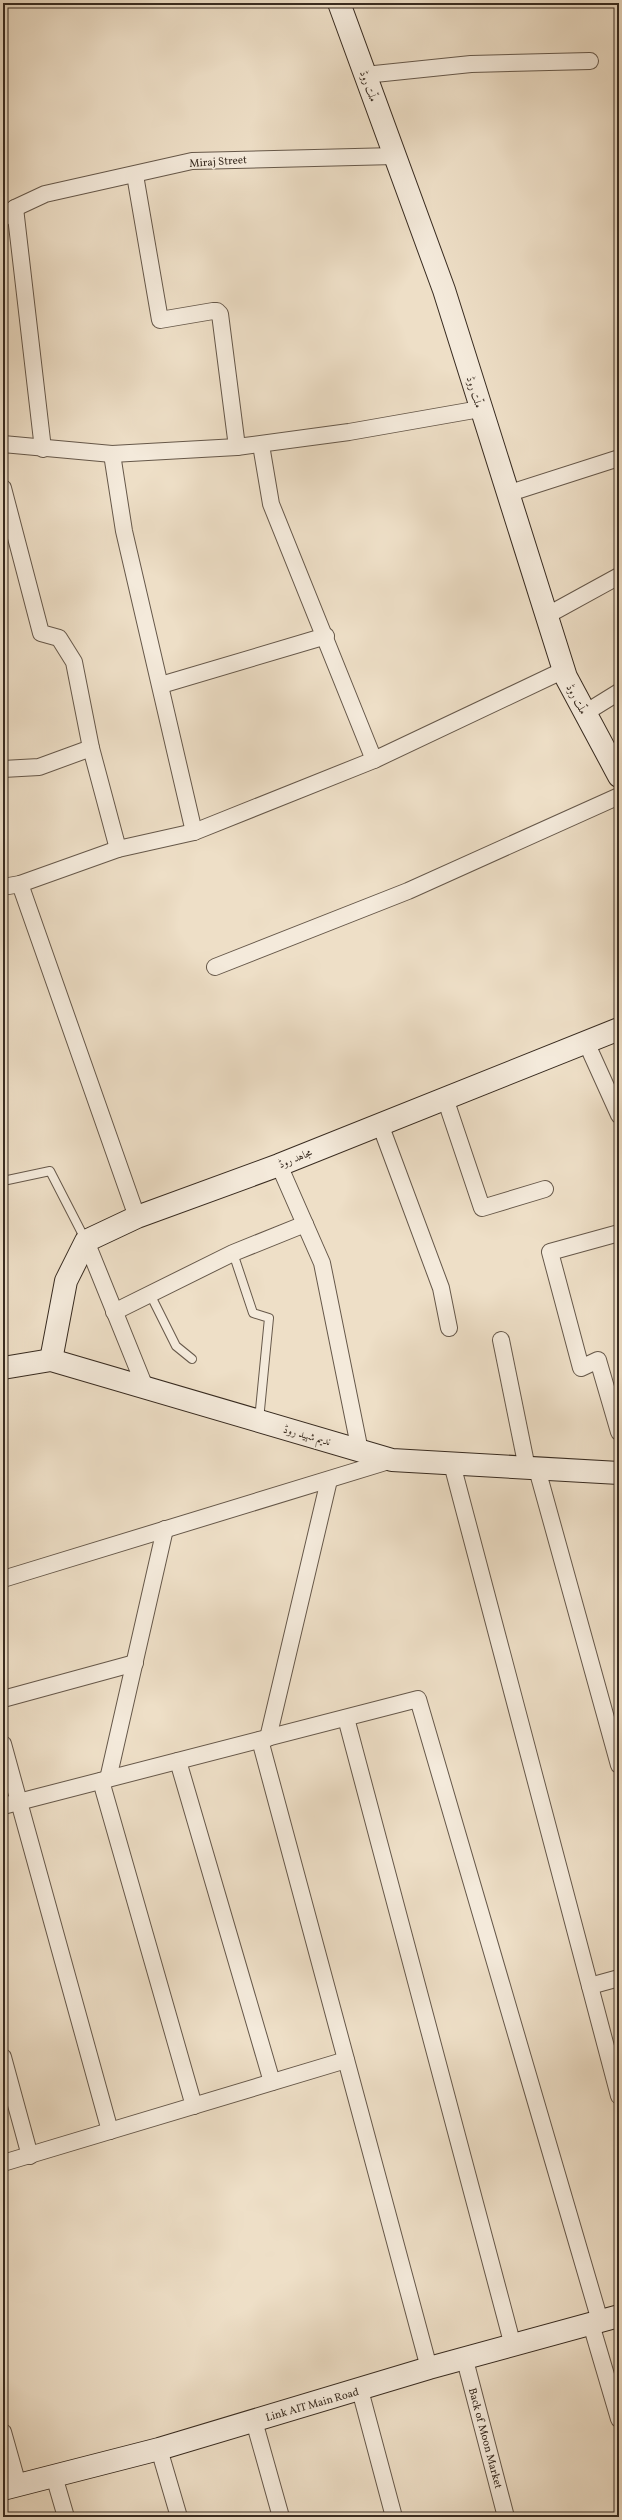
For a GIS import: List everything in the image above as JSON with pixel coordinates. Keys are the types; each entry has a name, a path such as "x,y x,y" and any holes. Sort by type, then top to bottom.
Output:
{"street":[{"name":"ملّت روڈ","path":"339,3 444,290 480,409 564,670 619,776"},
{"path":"365,75 471,64 590,61"},
{"name":"Miraj Street","path":"9,213 45,194 192,161 395,156"},
{"path":"135,175 160,320 213,311 218,311 220,314 237,447"},
{"path":"9,213 43,449"},
{"path":"3,444 43,449 112,454 237,447 261,445 480,409"},
{"path":"261,445 271,504 326,636 374,760"},
{"path":"112,454 124,531 194,832"},
{"path":"507,494 619,458"},
{"path":"3,488 41,633 59,638 74,662 91,748 118,849"},
{"path":"546,616 619,576"},
{"path":"161,685 326,636"},
{"path":"3,887 20,884 118,849 194,832 374,760 564,670"},
{"path":"585,713 619,692"},
{"path":"3,769 39,767 91,748"},
{"path":"215,967 408,891 619,796"},
{"path":"20,884 137,1217"},
{"name":"مجاہد روڈ","path":"86,1241 137,1217 279,1165 619,1029"},
{"path":"586,1042 619,1116"},
{"path":"445,1098 482,1208 545,1189"},
{"path":"380,1124 441,1288 449,1328"},
{"path":"279,1165 322,1263 360,1451"},
{"path":"114,1312 233,1253 305,1224"},
{"path":"619,1233 550,1252 581,1368 598,1360 619,1432"},
{"path":"86,1241 145,1387"},
{"path":"51,1360 66,1281 86,1241"},
{"path":"501,1340 532,1468 619,1765"},
{"name":"ندیم شہید روڈ","path":"3,1368 51,1360 392,1460 619,1473"},
{"path":"3,1579 392,1460"},
{"path":"452,1464 619,2096"},
{"path":"329,1480 264,1739 346,2060 429,2368"},
{"path":"165,1529 135,1663 105,1780 194,2106"},
{"path":"3,1699 135,1663"},
{"path":"3,1806 418,1699 603,2320 619,2419"},
{"path":"346,1718 513,2346"},
{"path":"3,1744 110,2131"},
{"path":"178,1761 272,2082"},
{"path":"590,1986 619,1978"},
{"path":"3,2057 30,2156"},
{"path":"3,2163 346,2060"},
{"name":"Link AIT Main Road","path":"10,2487 159,2449 360,2390 429,2368 466,2360 603,2320"},
{"name":"Back of Moon Market","path":"466,2360 506,2517"},
{"path":"360,2390 394,2517"},
{"path":"254,2421 281,2517"},
{"path":"3,2432 10,2487"},
{"path":"159,2449 179,2517"},
{"path":"54,2476 66,2517"}],"lane":[{"path":"3,1181 50,1171 86,1241"},
{"path":"233,1253 254,1314 269,1318 259,1421"},
{"path":"150,1294 176,1346 192,1359"}]}
